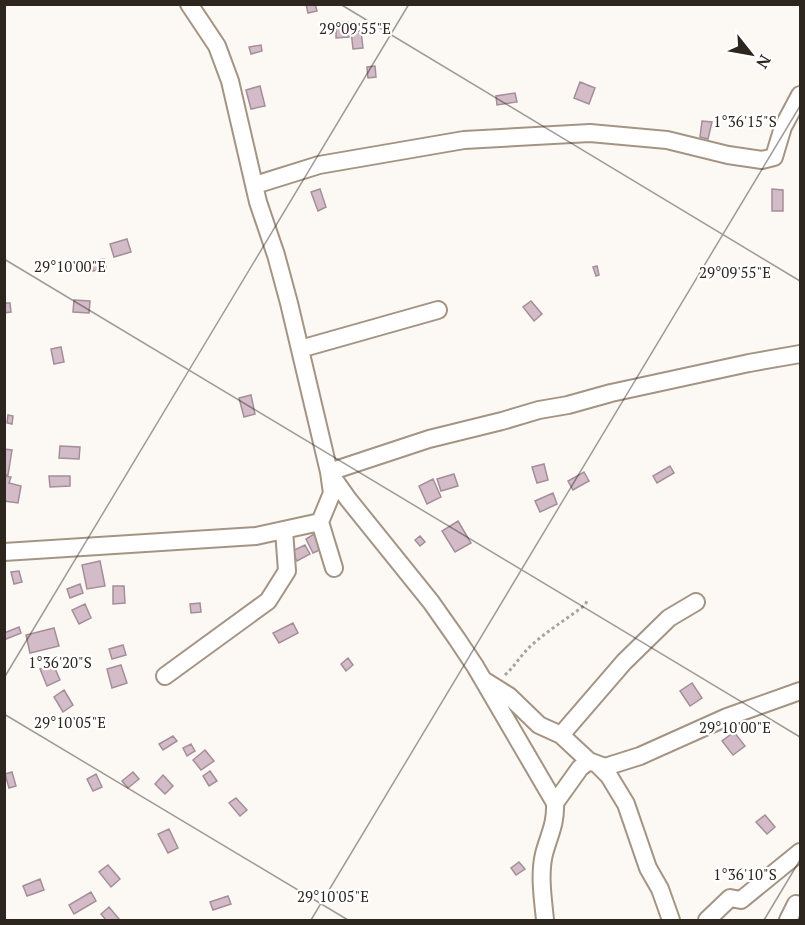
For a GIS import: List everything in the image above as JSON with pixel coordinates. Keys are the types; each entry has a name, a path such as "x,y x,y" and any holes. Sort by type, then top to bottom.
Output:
{"street":[{"path":"189,4 217,46 230,81 258,202 276,255 329,472 332,493 320,522 334,568"},
{"path":"255,185 319,165 464,140 590,132 667,140 728,155 762,160 774,157 783,127 801,95"},
{"path":"300,349 438,310"},
{"path":"329,472 429,439 539,410 716,370 801,354"},
{"path":"329,472 431,602 475,666 555,803 556,817 542,868 545,921"},
{"path":"4,552 256,536 320,522"},
{"path":"165,676 268,601 287,571 284,530"},
{"path":"561,735 624,662 669,618 696,602"},
{"path":"481,679 509,696 539,725 561,735 609,776 626,804 648,868 660,889 670,921"},
{"path":"555,803 580,768 594,763 605,766 640,756 728,717 801,691"},
{"path":"707,921 730,898 741,900 801,852"},
{"path":"788,921 796,904 801,905"}],"path":[{"path":"481,679 499,680 514,667 517,658 534,642 585,605 587,601"}],"building":[{"path":"306,4 315,4 317,11 308,13"},
{"path":"336,22 348,22 349,37 336,38"},
{"path":"351,31 361,31 363,48 353,49"},
{"path":"261,45 262,51 251,54 249,47"},
{"path":"375,66 376,77 368,78 367,67"},
{"path":"580,82 595,88 589,104 574,98"},
{"path":"260,86 265,106 251,109 246,90"},
{"path":"515,93 517,102 497,105 496,96"},
{"path":"702,121 712,122 708,139 700,137"},
{"path":"320,189 326,207 318,211 311,192"},
{"path":"772,189 783,190 783,211 772,211"},
{"path":"127,239 131,252 114,257 110,244"},
{"path":"104,259 106,268 93,271 91,261"},
{"path":"597,266 599,275 596,276 593,267"},
{"path":"74,300 90,301 89,313 73,312"},
{"path":"531,301 542,314 534,321 523,307"},
{"path":"4,303 10,303 11,312 4,313"},
{"path":"61,347 64,362 54,364 51,349"},
{"path":"251,395 255,414 244,417 239,398"},
{"path":"8,415 13,416 12,424 7,423"},
{"path":"60,446 80,447 79,459 59,458"},
{"path":"4,449 12,450 8,475 4,475"},
{"path":"544,464 548,480 537,483 532,467"},
{"path":"670,466 674,473 657,483 653,476"},
{"path":"584,472 589,481 573,490 568,481"},
{"path":"454,474 458,486 441,491 437,479"},
{"path":"4,476 11,477 9,483 21,486 18,503 4,501"},
{"path":"49,476 70,476 70,486 50,487"},
{"path":"433,479 441,497 427,504 419,486"},
{"path":"553,493 557,504 540,512 535,501"},
{"path":"458,521 471,543 455,552 442,531"},
{"path":"314,534 322,549 313,553 306,539"},
{"path":"420,536 425,542 420,546 415,540"},
{"path":"305,545 310,554 297,561 292,551"},
{"path":"100,561 105,586 87,589 82,565"},
{"path":"19,571 22,582 14,584 11,572"},
{"path":"80,584 83,593 70,598 67,589"},
{"path":"113,586 124,586 125,603 113,604"},
{"path":"200,603 201,612 191,613 190,604"},
{"path":"85,604 91,618 79,624 72,610"},
{"path":"293,623 298,633 279,643 273,633"},
{"path":"19,627 21,633 4,640 4,633"},
{"path":"54,628 59,646 30,653 26,635"},
{"path":"123,645 126,655 112,659 109,649"},
{"path":"348,658 353,665 346,671 341,664"},
{"path":"53,664 60,680 47,686 40,669"},
{"path":"121,665 127,683 112,688 107,669"},
{"path":"692,683 702,698 690,706 680,691"},
{"path":"64,690 73,705 63,712 54,697"},
{"path":"734,732 745,746 733,755 722,741"},
{"path":"173,736 177,741 163,750 159,744"},
{"path":"191,744 195,751 187,756 183,748"},
{"path":"205,750 214,761 201,770 193,760"},
{"path":"210,771 217,781 209,786 203,776"},
{"path":"12,772 16,786 9,788 5,774"},
{"path":"133,772 139,779 128,788 122,781"},
{"path":"96,774 102,787 93,791 87,779"},
{"path":"163,775 173,786 165,794 155,784"},
{"path":"236,798 247,810 240,816 229,803"},
{"path":"765,815 775,827 767,834 756,822"},
{"path":"169,829 178,848 168,853 158,834"},
{"path":"519,862 525,869 516,875 511,868"},
{"path":"108,865 120,879 111,887 99,872"},
{"path":"40,879 44,890 27,896 23,886"},
{"path":"91,892 96,901 74,914 69,905"},
{"path":"228,896 231,904 213,910 210,902"},
{"path":"109,907 119,919 106,920 101,914"}]}
